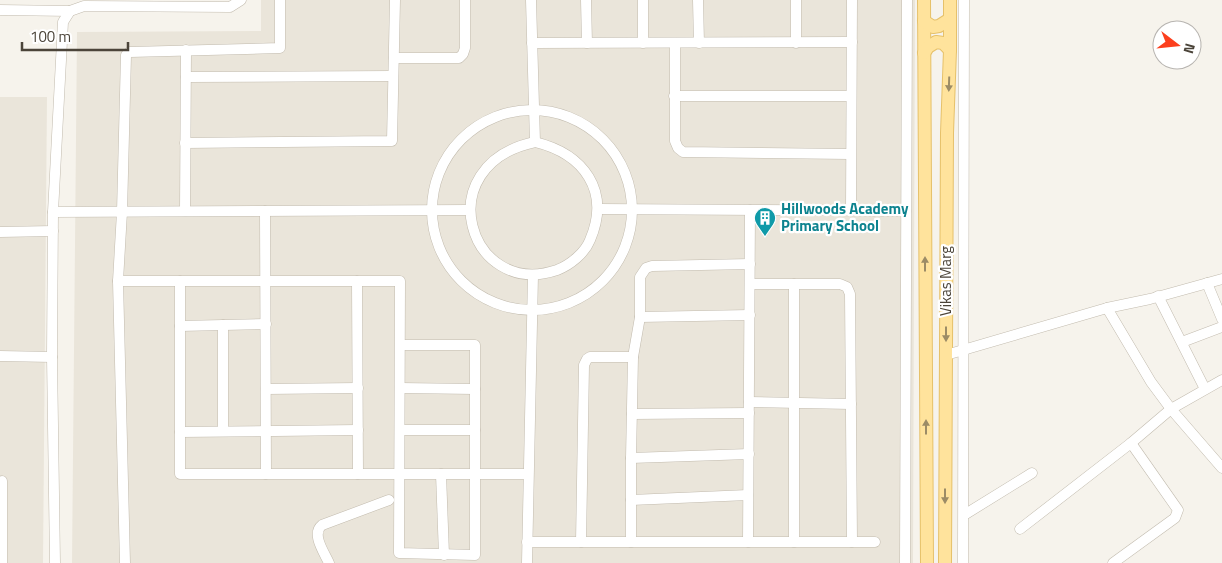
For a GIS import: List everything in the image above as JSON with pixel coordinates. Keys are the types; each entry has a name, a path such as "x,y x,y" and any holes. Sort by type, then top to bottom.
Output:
{"main road":[{"name":"Vikas Marg","path":"924,0 927,563"},
{"name":"Vikas Marg","path":"945,563 947,133 950,0"},
{"path":"924,20 933,27 950,19"},
{"path":"924,54 928,47 936,42 943,43 950,50"}],"street":[{"path":"0,10 70,11 84,6 230,7 240,0"},
{"path":"125,563 118,281 122,212 126,55 130,52 280,48 280,0"},
{"path":"185,143 392,141 395,0"},
{"path":"394,58 459,58 464,48 465,0"},
{"path":"531,0 535,142"},
{"path":"586,0 587,43"},
{"path":"643,0 643,43"},
{"path":"698,0 699,43"},
{"path":"796,0 796,42"},
{"path":"851,210 850,96 852,0"},
{"path":"905,563 906,0"},
{"path":"963,563 964,0"},
{"path":"55,563 52,231 63,22 70,11"},
{"path":"532,43 852,42"},
{"path":"675,43 675,141 678,148 683,152 850,154"},
{"path":"185,211 186,50"},
{"path":"186,77 394,76"},
{"path":"674,96 850,96"},
{"path":"534,107 560,112 592,127 614,150 628,178 633,209 628,241 614,269 592,292 563,306 532,312 501,306 470,290 447,264 433,232 432,210 442,164 463,136 492,116 534,107"},
{"path":"535,142 551,146 576,161 586,172 595,188 598,209 596,226 589,244 578,257 562,268 532,275 514,272 497,263 486,252 477,241 471,224 470,210 475,184 487,166 502,154 522,145 535,142"},
{"path":"598,209 906,210"},
{"path":"53,212 470,210"},
{"path":"748,542 750,210"},
{"path":"265,211 266,474"},
{"path":"0,232 52,231"},
{"path":"632,542 632,414 634,357 640,317 640,277 646,268 652,266 750,264"},
{"path":"527,563 532,275"},
{"path":"946,355 1107,308 1222,279"},
{"path":"118,281 400,281 399,553 474,555 475,345 400,345"},
{"path":"180,281 180,474 528,474"},
{"path":"357,281 358,474"},
{"path":"1208,283 1222,319"},
{"path":"750,284 840,284 846,287 850,294 852,542"},
{"path":"794,284 794,542"},
{"path":"1158,296 1206,389"},
{"path":"1107,308 1151,382 1171,409 1222,468"},
{"path":"640,317 750,315"},
{"path":"180,326 266,324"},
{"path":"223,325 223,431"},
{"path":"1182,342 1222,327"},
{"path":"0,356 52,356"},
{"path":"581,542 584,365 590,357 634,357"},
{"path":"1020,529 1131,443 1171,409 1222,380"},
{"path":"266,389 358,388"},
{"path":"400,388 475,389"},
{"path":"749,402 851,404"},
{"path":"632,414 749,413"},
{"path":"180,432 358,430"},
{"path":"400,430 475,430"},
{"path":"1113,563 1175,518 1178,510 1131,443"},
{"path":"631,458 748,454"},
{"path":"964,515 1032,473"},
{"path":"441,474 444,554"},
{"path":"2,481 2,562"},
{"path":"631,500 748,495"},
{"path":"329,563 318,539 316,532 318,528 389,500"},
{"path":"527,542 876,542"}],"shaded area":[{"path":"261,0 915,0 913,563 72,563 77,32 261,31"},
{"path":"0,97 47,97 43,563 0,563"}],"place":[{"name":"Hillwoods Academy Primary School","path":"765,237"}]}
